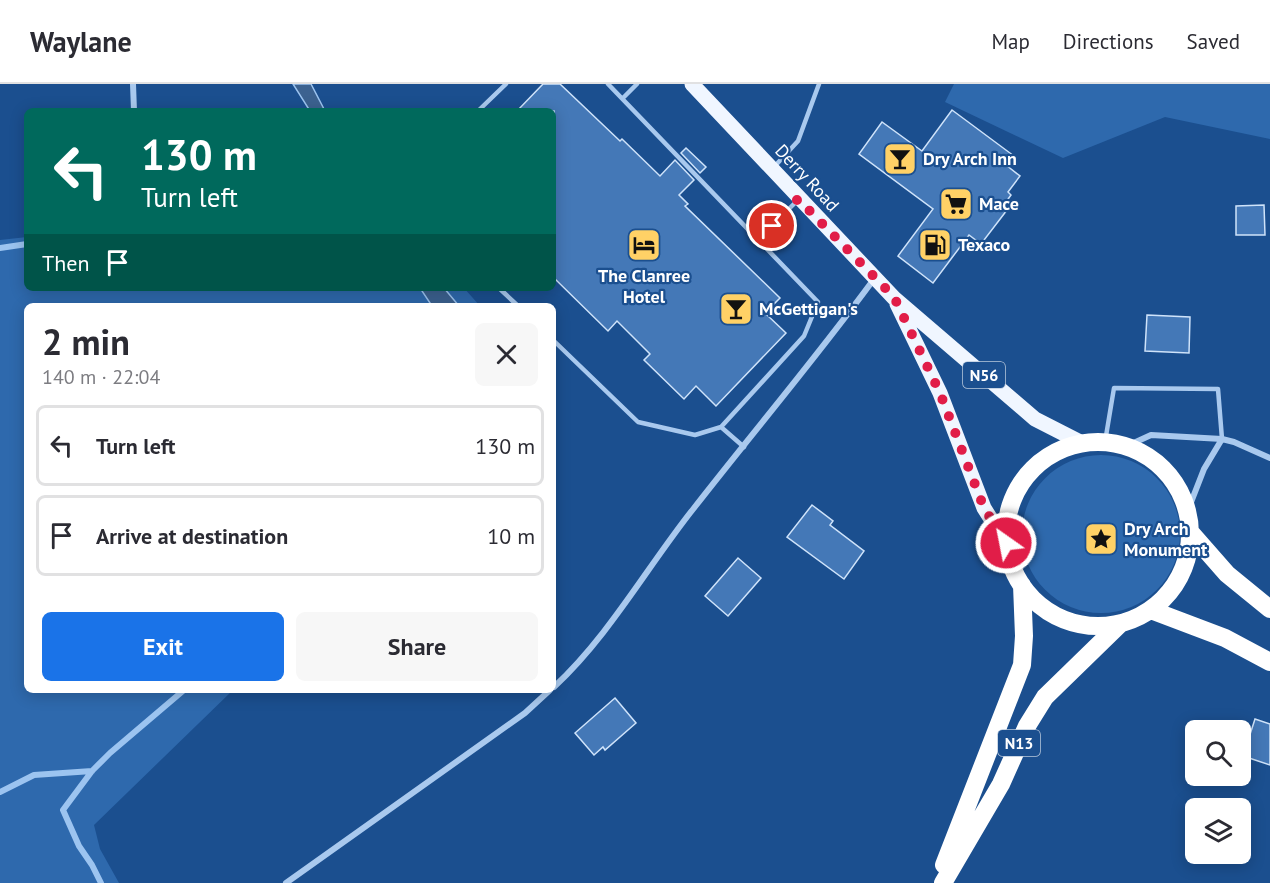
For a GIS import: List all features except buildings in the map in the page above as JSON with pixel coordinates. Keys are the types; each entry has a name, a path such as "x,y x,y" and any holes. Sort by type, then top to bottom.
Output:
{"highway":[{"name":"N13","path":"1105,442 1127,446 1147,456 1164,470 1179,488 1188,510 1191,533 1188,556 1180,577 1168,595 1151,610 1121,623 1102,626 1080,624 1058,617 1037,603 1022,585 1012,566 1006,543 1007,520 1013,499 1024,479 1040,462 1060,450 1082,443 1105,442"},
{"path":"1191,533 1227,574 1270,609"},
{"name":"N13","path":"937,883 964,807 1004,716 1022,665 1024,636 1022,585"},
{"path":"1151,610 1225,638 1270,662"},
{"name":"N13","path":"943,883 1000,784 1027,726 1045,697 1121,623"}],"main road":[{"name":"Derry Road","path":"692,84 798,199 894,297 1035,419 1082,443"},
{"name":"Derry Road","path":"894,297 940,393 984,508 1006,543"}],"street":[{"path":"133,84 134,108"},
{"path":"556,685 580,663 693,508 832,336 874,278"},
{"path":"1127,446 1151,435 1222,439 1270,458"},
{"path":"1188,510 1204,469 1222,439"},
{"path":"286,883 525,713 547,693"}],"lane":[{"path":"481,108 506,84"},
{"path":"556,342 638,422 695,435 722,427 804,336 818,302 608,84"},
{"path":"623,98 637,84"},
{"path":"772,169 798,141 819,84"},
{"path":"758,239 798,199"},
{"path":"502,291 515,303"},
{"path":"1105,442 1114,388 1218,389 1222,439"},
{"path":"722,427 744,447"}],"shaded area":[{"path":"293,84 311,84 323,108 308,108"},
{"path":"954,84 1270,84 1270,139 1165,117 1063,158 945,102"},
{"path":"24,237 24,291 422,291 430,303 24,303 24,693 230,693 94,825 100,849 119,883 0,883 0,240"},
{"path":"422,291 446,291 456,303 430,303"},
{"path":"446,291 467,291 477,303 456,303"},
{"path":"1101,455 1131,461 1157,478 1174,504 1180,534 1174,564 1157,590 1131,607 1101,613 1071,607 1045,590 1028,564 1022,534 1028,504 1045,478 1071,461"}],"waterway":[{"path":"0,248 24,244"},
{"path":"101,883 79,846 63,810 92,771 110,753 180,693"},
{"path":"0,792 34,775 92,771"}],"place":[{"name":"Dry Arch Inn","path":"900,159"},
{"name":"Mace","path":"956,204"},
{"name":"The Clanree Hotel","path":"644,245"},
{"name":"Texaco","path":"935,245"},
{"name":"McGettigan's","path":"736,309"},
{"name":"Dry Arch Monument","path":"1101,539"}],"route":[{"path":"772,226 798,199 894,297 940,393 984,508 1006,543"}]}
